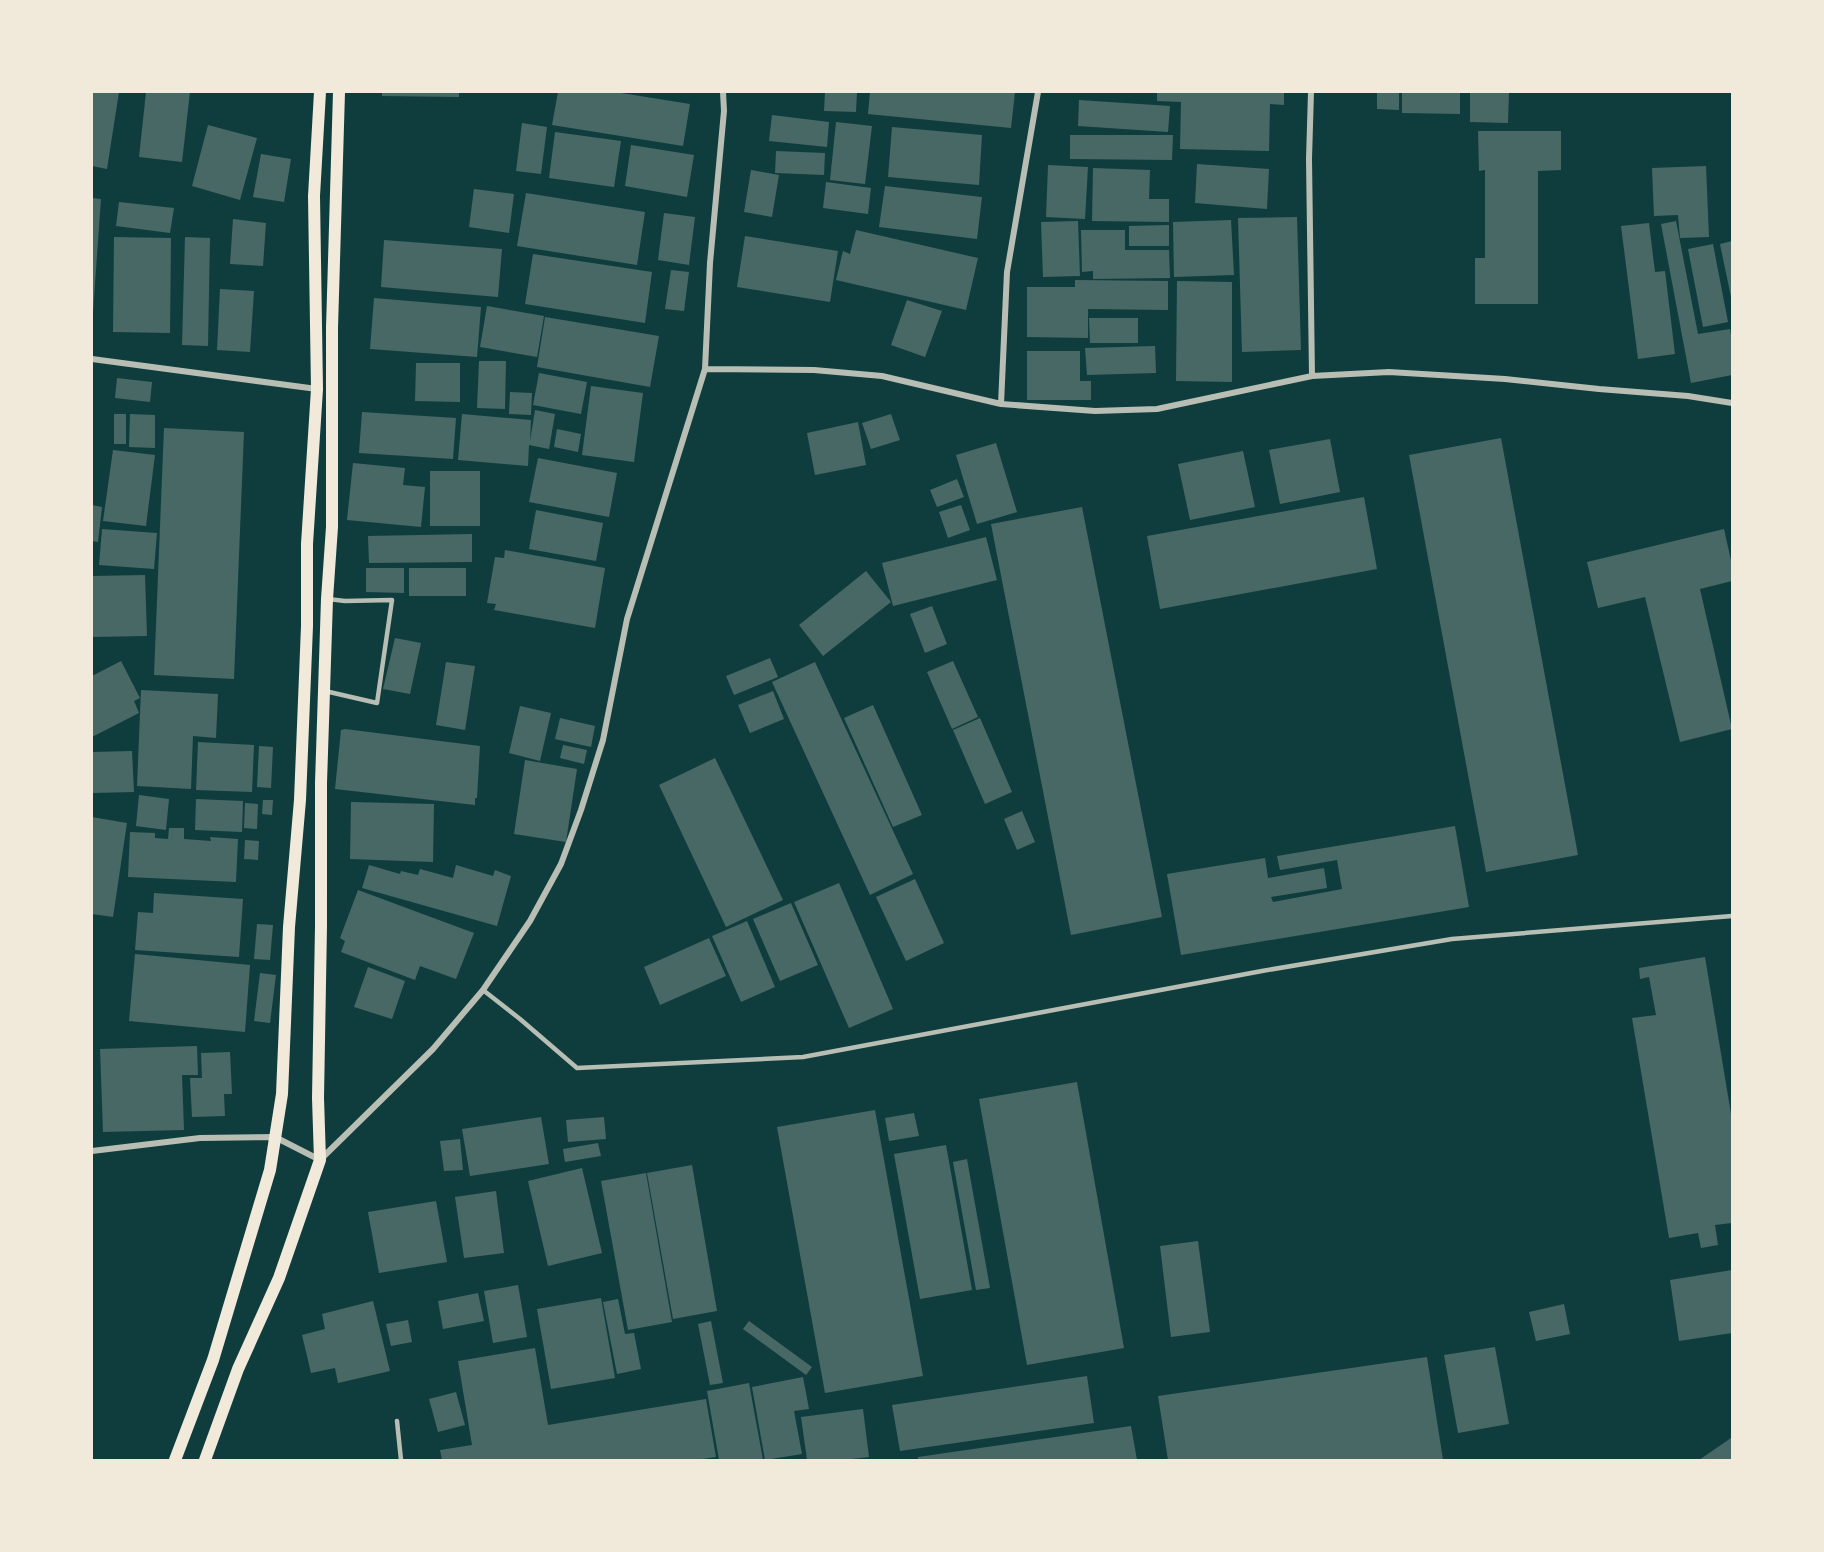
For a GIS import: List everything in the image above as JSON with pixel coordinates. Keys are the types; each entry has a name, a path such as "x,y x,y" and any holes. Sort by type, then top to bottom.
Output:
{"main road":[{"path":"176,1461 213,1360 270,1170 282,1094 289,927 300,800 307,626 308,544 316,388 314,196 320,92"},
{"path":"205,1461 238,1369 279,1278 320,1160 318,1098 321,783 327,599 332,527 332,328 339,92"}],"street":[{"path":"92,1151 200,1138 275,1137 320,1160 433,1049 483,990 530,921 561,864 581,810 603,740 627,619 705,369 710,263 724,111 723,92"},
{"path":"1001,404 1007,272 1038,92"},
{"path":"1311,92 1309,159 1312,376"},
{"path":"92,359 316,388"},
{"path":"705,369 814,370 882,376 1001,404 1095,411 1157,409 1312,376 1389,372 1505,379 1688,396 1732,403"}],"lane":[{"path":"325,691 377,703 392,600 327,599"},
{"path":"483,990 577,1068 803,1056 1251,973 1452,939 1732,916"},
{"path":"397,1422 402,1461"}],"building":[{"path":"92,92 119,92 107,169 92,166"},
{"path":"146,92 190,92 182,162 139,157"},
{"path":"382,92 459,92 459,97 382,96"},
{"path":"558,92 615,92 690,104 683,146 552,125"},
{"path":"825,92 857,92 856,112 824,111"},
{"path":"870,92 1015,92 1011,128 868,114"},
{"path":"1157,92 1284,92 1284,105 1270,104 1269,151 1180,149 1181,102 1157,101"},
{"path":"1377,92 1399,92 1399,110 1377,109"},
{"path":"1402,92 1460,92 1460,114 1402,113"},
{"path":"1470,92 1509,92 1508,123 1470,122"},
{"path":"1079,100 1170,106 1168,132 1078,126"},
{"path":"772,115 829,122 827,147 769,141"},
{"path":"836,122 872,126 865,184 830,180"},
{"path":"522,123 547,127 541,174 516,171"},
{"path":"208,125 257,138 240,200 192,186"},
{"path":"892,127 982,135 979,185 888,177"},
{"path":"1478,131 1561,131 1561,170 1538,171 1538,304 1475,304 1475,258 1485,258 1485,170 1479,171"},
{"path":"555,132 621,141 614,187 549,178"},
{"path":"1070,135 1173,135 1172,160 1070,159"},
{"path":"631,145 694,155 687,197 625,186"},
{"path":"776,151 825,153 824,175 775,173"},
{"path":"261,154 291,159 284,202 253,197"},
{"path":"1197,164 1269,169 1267,209 1195,203"},
{"path":"1048,165 1088,167 1085,219 1046,217"},
{"path":"1706,166 1709,237 1680,238 1678,215 1654,216 1652,168"},
{"path":"1093,168 1150,170 1149,199 1169,199 1169,222 1092,221"},
{"path":"751,170 779,175 772,217 744,212"},
{"path":"826,182 871,188 868,214 823,208"},
{"path":"885,186 982,197 977,239 879,227"},
{"path":"474,189 514,194 509,233 469,227"},
{"path":"526,193 645,212 637,265 517,246"},
{"path":"92,198 101,199 93,312 92,312"},
{"path":"119,202 174,208 170,233 116,226"},
{"path":"664,213 695,217 689,265 658,260"},
{"path":"1297,217 1301,350 1242,352 1238,218"},
{"path":"233,219 266,223 263,266 230,264"},
{"path":"1231,220 1234,275 1174,277 1173,222"},
{"path":"1078,221 1080,276 1043,277 1041,222"},
{"path":"1676,221 1698,334 1730,329 1732,375 1691,383 1661,224"},
{"path":"1649,223 1655,272 1665,271 1675,354 1638,359 1621,226"},
{"path":"1169,225 1169,246 1129,246 1129,226"},
{"path":"856,230 978,258 966,310 836,280 843,251 850,254"},
{"path":"1081,230 1125,230 1125,250 1169,250 1170,278 1093,279 1093,271 1082,272"},
{"path":"745,236 838,251 830,302 737,287"},
{"path":"114,237 171,238 170,333 113,332"},
{"path":"185,237 210,238 208,346 182,345"},
{"path":"384,240 502,249 498,297 381,287"},
{"path":"1732,241 1732,297 1731,297 1720,244"},
{"path":"1713,244 1728,322 1703,327 1688,249"},
{"path":"533,254 652,272 645,323 525,304"},
{"path":"671,270 689,272 684,311 665,309"},
{"path":"1075,280 1168,281 1168,310 1088,309 1088,338 1027,337 1027,287 1075,287"},
{"path":"1177,281 1232,282 1232,382 1176,381"},
{"path":"220,289 254,291 250,352 217,350"},
{"path":"374,298 481,307 477,357 370,349"},
{"path":"907,300 942,311 925,357 891,345"},
{"path":"487,306 544,316 537,357 480,347"},
{"path":"545,317 659,336 650,387 537,367"},
{"path":"1089,318 1138,318 1138,343 1090,343"},
{"path":"1155,346 1156,373 1087,375 1085,348"},
{"path":"1027,351 1080,351 1080,381 1091,381 1091,400 1027,400"},
{"path":"479,361 506,361 505,409 477,408"},
{"path":"416,363 460,363 460,402 415,401"},
{"path":"539,373 587,382 581,414 533,405"},
{"path":"117,378 152,382 150,402 115,398"},
{"path":"591,386 643,393 634,462 582,455"},
{"path":"510,392 532,393 531,415 509,414"},
{"path":"535,410 555,414 549,449 529,445 528,466 458,460 462,414 531,420 530,441"},
{"path":"362,412 456,418 453,459 359,453"},
{"path":"114,414 126,414 126,444 114,444"},
{"path":"130,414 155,415 155,448 129,447"},
{"path":"891,414 900,440 871,449 862,423"},
{"path":"858,422 866,465 815,475 807,433"},
{"path":"164,428 244,432 234,679 154,675"},
{"path":"557,429 581,434 578,452 554,447"},
{"path":"1501,438 1578,855 1486,872 1409,455"},
{"path":"1330,439 1340,492 1280,504 1269,450"},
{"path":"996,443 1017,512 977,524 956,455"},
{"path":"113,450 155,455 146,526 103,521"},
{"path":"1243,451 1255,507 1190,520 1178,464"},
{"path":"538,458 617,473 609,517 529,502"},
{"path":"353,463 405,468 403,485 425,487 421,527 347,520"},
{"path":"430,471 480,471 480,526 430,526"},
{"path":"957,479 964,497 937,507 930,490"},
{"path":"1364,497 1377,569 1160,609 1147,536"},
{"path":"92,505 102,507 98,542 92,541"},
{"path":"961,505 970,530 948,538 939,512"},
{"path":"1082,507 1162,917 1071,935 991,524"},
{"path":"536,510 603,523 596,561 529,549"},
{"path":"102,529 157,533 154,569 99,565"},
{"path":"1724,529 1732,565 1732,581 1700,589 1732,729 1680,742 1645,597 1598,608 1587,562"},
{"path":"472,534 472,562 369,563 368,536"},
{"path":"986,537 997,580 893,606 882,563"},
{"path":"505,550 605,568 595,628 494,610 496,604 487,603 495,557 504,558"},
{"path":"366,568 404,568 404,593 366,592"},
{"path":"409,568 466,568 466,596 409,596"},
{"path":"866,571 891,602 823,656 799,625"},
{"path":"145,575 147,636 92,637 92,576"},
{"path":"932,606 947,644 925,653 910,614"},
{"path":"395,638 421,643 410,694 383,689"},
{"path":"770,658 778,677 734,695 726,676"},
{"path":"121,661 140,698 134,701 139,713 92,737 92,676"},
{"path":"953,661 978,717 952,729 927,672"},
{"path":"446,662 475,666 465,730 436,725"},
{"path":"815,662 913,874 870,895 772,682"},
{"path":"141,690 218,694 216,738 193,736 191,789 137,786"},
{"path":"773,691 784,719 750,733 738,705"},
{"path":"873,705 922,815 893,827 844,718"},
{"path":"520,706 551,713 540,761 509,753"},
{"path":"560,718 595,726 591,747 555,739"},
{"path":"980,718 1012,792 985,804 953,730"},
{"path":"341,730 480,746 475,805 335,789"},
{"path":"198,742 254,745 252,792 196,790"},
{"path":"563,745 587,750 584,764 560,758"},
{"path":"259,746 273,747 271,788 257,787"},
{"path":"132,751 134,792 92,793 92,752"},
{"path":"715,758 783,900 726,927 659,785"},
{"path":"525,760 577,769 566,842 514,834"},
{"path":"139,795 169,799 166,830 136,826"},
{"path":"196,799 243,801 242,832 195,830"},
{"path":"263,800 273,800 272,815 262,814"},
{"path":"351,802 434,804 433,862 350,859"},
{"path":"245,803 258,804 257,829 244,828"},
{"path":"1022,811 1035,842 1017,850 1004,819"},
{"path":"92,817 127,823 113,917 92,914"},
{"path":"1455,826 1469,907 1181,955 1167,874 1265,858 1268,878 1324,868 1327,888 1271,897 1273,902 1342,889 1337,860 1280,870 1277,856"},
{"path":"169,828 184,828 184,839 211,841 210,837 238,839 236,882 128,877 130,832 155,833 155,838 168,839"},
{"path":"245,840 259,841 258,860 244,859"},
{"path":"369,865 400,874 401,871 418,875 420,869 453,878 456,865 493,876 495,870 511,876 497,926 362,888"},
{"path":"915,879 944,943 906,961 876,897"},
{"path":"839,883 893,1009 849,1028 794,902"},
{"path":"358,890 474,933 456,979 420,966 415,980 341,952 345,941 340,938"},
{"path":"154,893 243,899 239,957 135,950 138,912 153,913"},
{"path":"791,903 818,965 780,981 753,919"},
{"path":"747,921 775,987 741,1002 712,936"},
{"path":"257,924 273,925 270,960 254,959"},
{"path":"709,938 726,976 660,1005 644,967"},
{"path":"135,954 250,965 245,1032 129,1021"},
{"path":"1705,957 1732,1120 1732,1223 1715,1225 1718,1245 1701,1248 1698,1233 1669,1238 1632,1018 1656,1015 1649,977 1640,979 1639,968"},
{"path":"368,967 405,981 392,1019 354,1007"},
{"path":"260,973 276,975 270,1023 254,1021"},
{"path":"197,1046 198,1075 182,1075 184,1130 103,1132 100,1049"},
{"path":"230,1052 232,1094 224,1094 225,1116 192,1117 190,1078 202,1078 201,1053"},
{"path":"1077,1082 1124,1348 1027,1365 979,1099"},
{"path":"875,1110 923,1376 825,1393 777,1127"},
{"path":"914,1113 919,1136 889,1141 885,1118"},
{"path":"541,1117 549,1164 470,1176 462,1129"},
{"path":"604,1117 606,1139 568,1142 566,1120"},
{"path":"460,1139 463,1170 444,1171 440,1141"},
{"path":"598,1143 601,1156 565,1162 563,1149"},
{"path":"946,1145 972,1290 920,1299 894,1154"},
{"path":"967,1159 990,1288 976,1290 953,1162"},
{"path":"692,1165 717,1311 673,1319 647,1173"},
{"path":"582,1168 602,1253 548,1266 528,1181"},
{"path":"646,1173 672,1322 628,1330 601,1181"},
{"path":"496,1191 504,1253 464,1258 455,1197"},
{"path":"436,1201 447,1262 379,1273 368,1212"},
{"path":"1198,1241 1210,1332 1171,1337 1160,1246"},
{"path":"1732,1270 1732,1333 1679,1341 1670,1280"},
{"path":"518,1285 527,1337 493,1343 484,1291"},
{"path":"478,1293 484,1321 443,1329 438,1301"},
{"path":"601,1298 615,1378 551,1389 537,1309"},
{"path":"618,1299 625,1334 634,1333 641,1369 617,1374 603,1302"},
{"path":"373,1301 390,1371 338,1383 335,1368 311,1373 302,1335 325,1329 322,1314"},
{"path":"1564,1304 1570,1334 1536,1341 1529,1312"},
{"path":"408,1320 412,1342 391,1346 386,1324"},
{"path":"711,1321 723,1383 710,1385 698,1324"},
{"path":"749,1321 812,1367 806,1375 743,1329"},
{"path":"1495,1347 1509,1424 1458,1433 1444,1355"},
{"path":"535,1348 548,1425 706,1399 716,1457 696,1460 442,1460 440,1450 472,1445 458,1361"},
{"path":"1427,1357 1443,1460 1168,1460 1158,1396"},
{"path":"1087,1376 1094,1423 900,1451 892,1405"},
{"path":"803,1377 809,1409 794,1411 802,1454 765,1460 752,1387"},
{"path":"749,1383 763,1460 719,1460 707,1391"},
{"path":"456,1392 465,1425 438,1432 429,1399"},
{"path":"863,1409 869,1457 807,1460 801,1417"},
{"path":"1131,1426 1137,1460 918,1460 918,1457"},
{"path":"1731,1438 1732,1460 1699,1460"}]}
